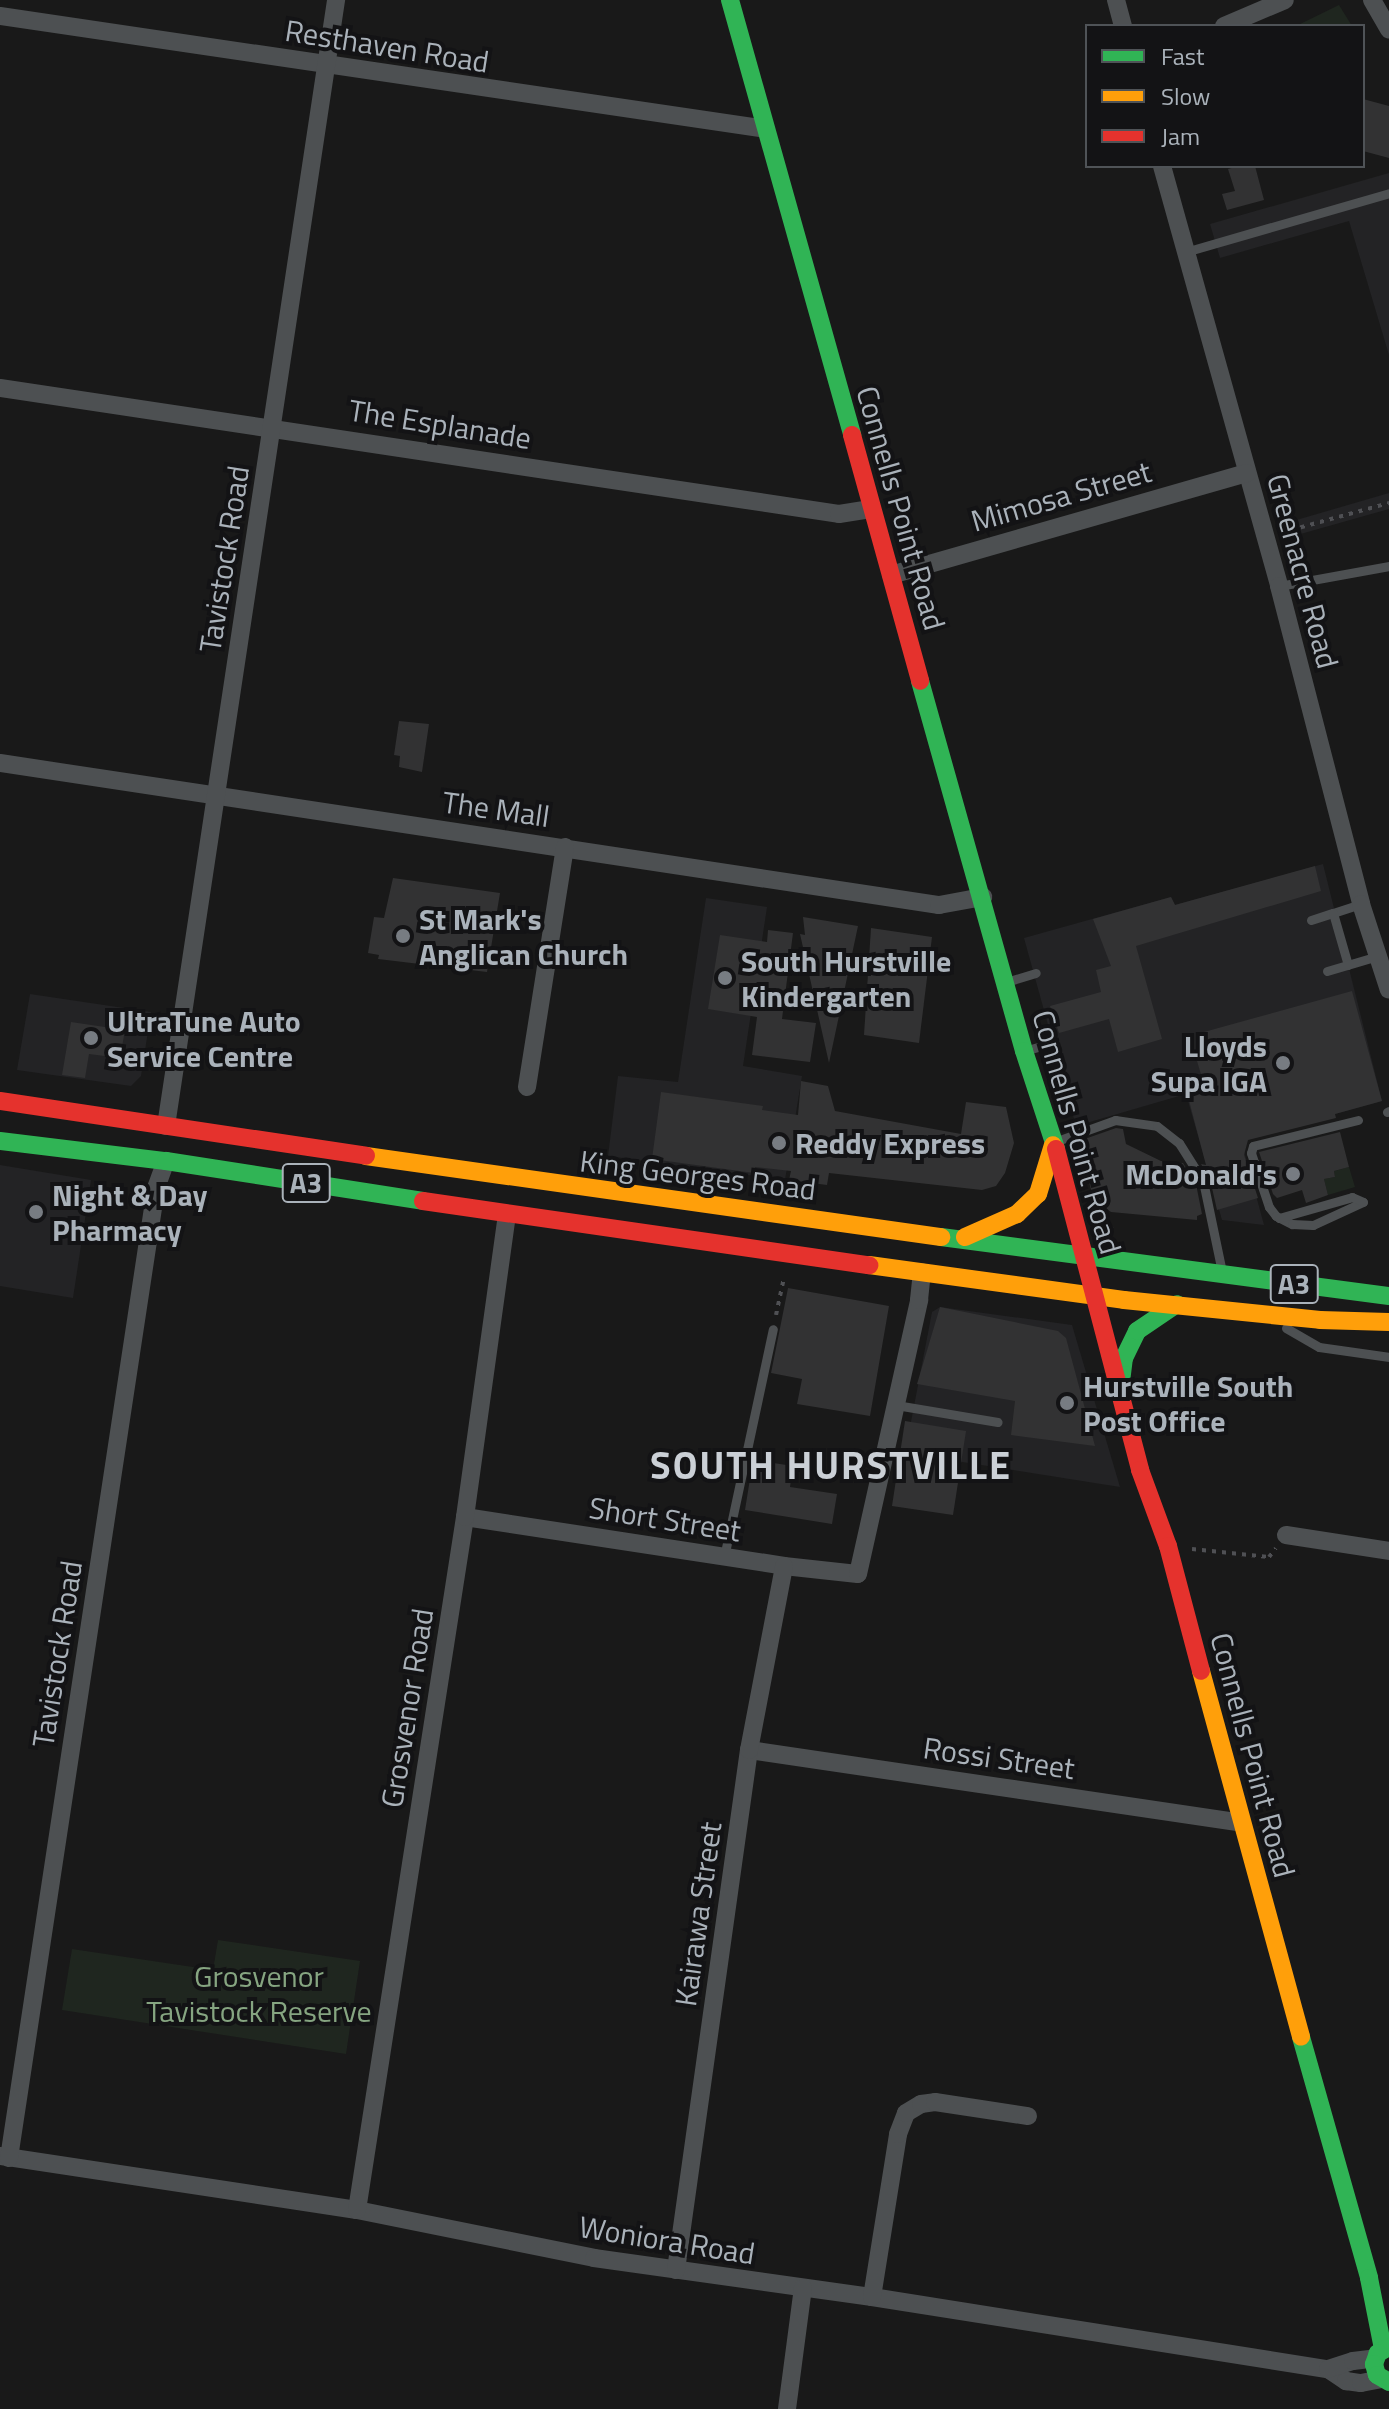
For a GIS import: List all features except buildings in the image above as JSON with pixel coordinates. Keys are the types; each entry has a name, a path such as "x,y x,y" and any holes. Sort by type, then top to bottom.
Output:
{"main road":[{"name":"Connells Point Road","path":"730,0 1024,1051 1054,1142 1140,1470 1168,1546 1241,1823 1369,2278 1383,2352 1375,2369 1385,2380"},
{"name":"King Georges Road","path":"0,1101 646,1198 965,1237 1389,1296"},
{"name":"A3","path":"0,1141 111,1157 166,1161 507,1214 1094,1296 1320,1320 1389,1322"},
{"path":"965,1237 1017,1214 1038,1194 1054,1142"},
{"path":"1120,1393 1124,1358 1137,1331 1177,1304"},
{"name":"Connells Point Road","path":"1369,2278 1389,2321"}],"street":[{"name":"Tavistock Road","path":"166,1126 336,0"},
{"path":"1116,0 1122,24"},
{"path":"1229,24 1285,0"},
{"path":"1372,0 1389,29"},
{"name":"Resthaven Road","path":"0,16 766,129"},
{"name":"Greenacre Road","path":"1163,168 1279,586 1361,904 1389,990"},
{"name":"The Esplanade","path":"0,388 273,426 839,514 871,509"},
{"name":"Mimosa Street","path":"891,575 1247,473"},
{"name":"The Mall","path":"0,763 939,905 983,897"},
{"path":"527,1087 565,847"},
{"name":"Tavistock Road","path":"4,2157 156,1188 166,1161"},
{"name":"Grosvenor Road","path":"357,2210 465,1517 507,1214"},
{"path":"896,1405 922,1272"},
{"name":"Short Street","path":"465,1517 784,1566 858,1574 896,1405"},
{"path":"1286,1535 1389,1551"},
{"name":"Kairawa Street","path":"676,2270 749,1750 784,1566"},
{"name":"Rossi Street","path":"749,1750 1241,1823"},
{"path":"872,2297 898,2134 906,2113 921,2104 935,2102 1028,2116"},
{"name":"Woniora Road","path":"4,2157 357,2210 529,2246 676,2270 872,2297 1328,2369 1346,2381 1385,2380"},
{"path":"787,2409 803,2288"},
{"name":"Woniora Road","path":"1328,2369 1383,2352"}],"lane":[{"path":"1185,252 1389,193"},
{"path":"1279,586 1389,566"},
{"path":"1311,920 1361,904"},
{"path":"1333,913 1348,965"},
{"path":"1327,971 1378,956"},
{"path":"1006,982 1036,973"},
{"path":"1024,1051 1055,1042"},
{"path":"1054,1142 1115,1120 1157,1126 1179,1143 1203,1181 1223,1275"},
{"path":"1279,1218 1352,1197 1363,1202 1313,1225 1292,1224 1279,1218 1269,1207 1251,1153 1253,1146 1358,1120"},
{"path":"1258,1312 1319,1347 1389,1357"},
{"path":"724,1557 773,1329"},
{"path":"896,1405 998,1422"}],"path":[{"path":"1263,530 1289,524 1291,530 1389,503"},
{"path":"1102,1223 1112,1229"},
{"path":"773,1329 783,1281"},
{"path":"1192,1549 1269,1557 1286,1535"}],"shaded area":[{"path":"1389,173 1389,355 1349,221 1220,258 1210,224"},
{"path":"1389,493 1389,509 1297,535 1293,521"},
{"path":"1323,864 1382,1101 1241,1140 1264,1225 1222,1220 1186,1094 1076,1126 1024,938 1171,897 1175,905"},
{"path":"706,898 767,907 743,1066 802,1076 785,1180 608,1156 618,1076 678,1082"},
{"path":"30,994 151,1012 141,1076 131,1086 17,1070"},
{"path":"0,1165 91,1180 73,1298 0,1286"},
{"path":"940,1307 1072,1325 1120,1487 905,1453 932,1312"}],"green space":[{"path":"1339,5 1351,24 1300,24"},
{"path":"1349,1167 1355,1187 1328,1195 1324,1179 1335,1177 1334,1171"},
{"name":"Grosvenor Tavistock Reserve","path":"218,1940 360,1961 346,2054 62,2010 72,1949 213,1970"}],"traffic: fast":[{"path":"730,0 852,435"},
{"path":"920,681 1024,1051 1056,1149"},
{"path":"0,1141 166,1161 423,1201"},
{"path":"941,1237 1389,1296"},
{"path":"1121,1382 1124,1358 1137,1331 1177,1304"},
{"path":"1301,2037 1369,2278 1383,2349"},
{"path":"1389,2347 1378,2353 1374,2364 1377,2375 1389,2382"}],"traffic: slow":[{"path":"965,1237 1017,1214 1038,1194 1053,1145"},
{"path":"366,1156 941,1237"},
{"path":"869,1265 1124,1300 1320,1320 1389,1322"},
{"path":"1201,1671 1301,2037"}],"traffic: jam":[{"path":"852,435 920,681"},
{"path":"0,1101 366,1156"},
{"path":"1056,1149 1140,1470 1168,1546 1201,1671"},
{"path":"423,1201 869,1265"}],"place":[{"name":"St Mark's Anglican Church","path":"403,936"},
{"name":"South Hurstville Kindergarten","path":"725,978"},
{"name":"UltraTune Auto Service Centre","path":"91,1038"},
{"name":"Lloyds Supa IGA","path":"1283,1063"},
{"name":"Reddy Express","path":"779,1143"},
{"name":"McDonald's","path":"1293,1174"},
{"name":"Night & Day Pharmacy","path":"36,1212"},
{"name":"Hurstville South Post Office","path":"1067,1403"}],"district":[{"name":"SOUTH HURSTVILLE","path":"831,1466"}]}
